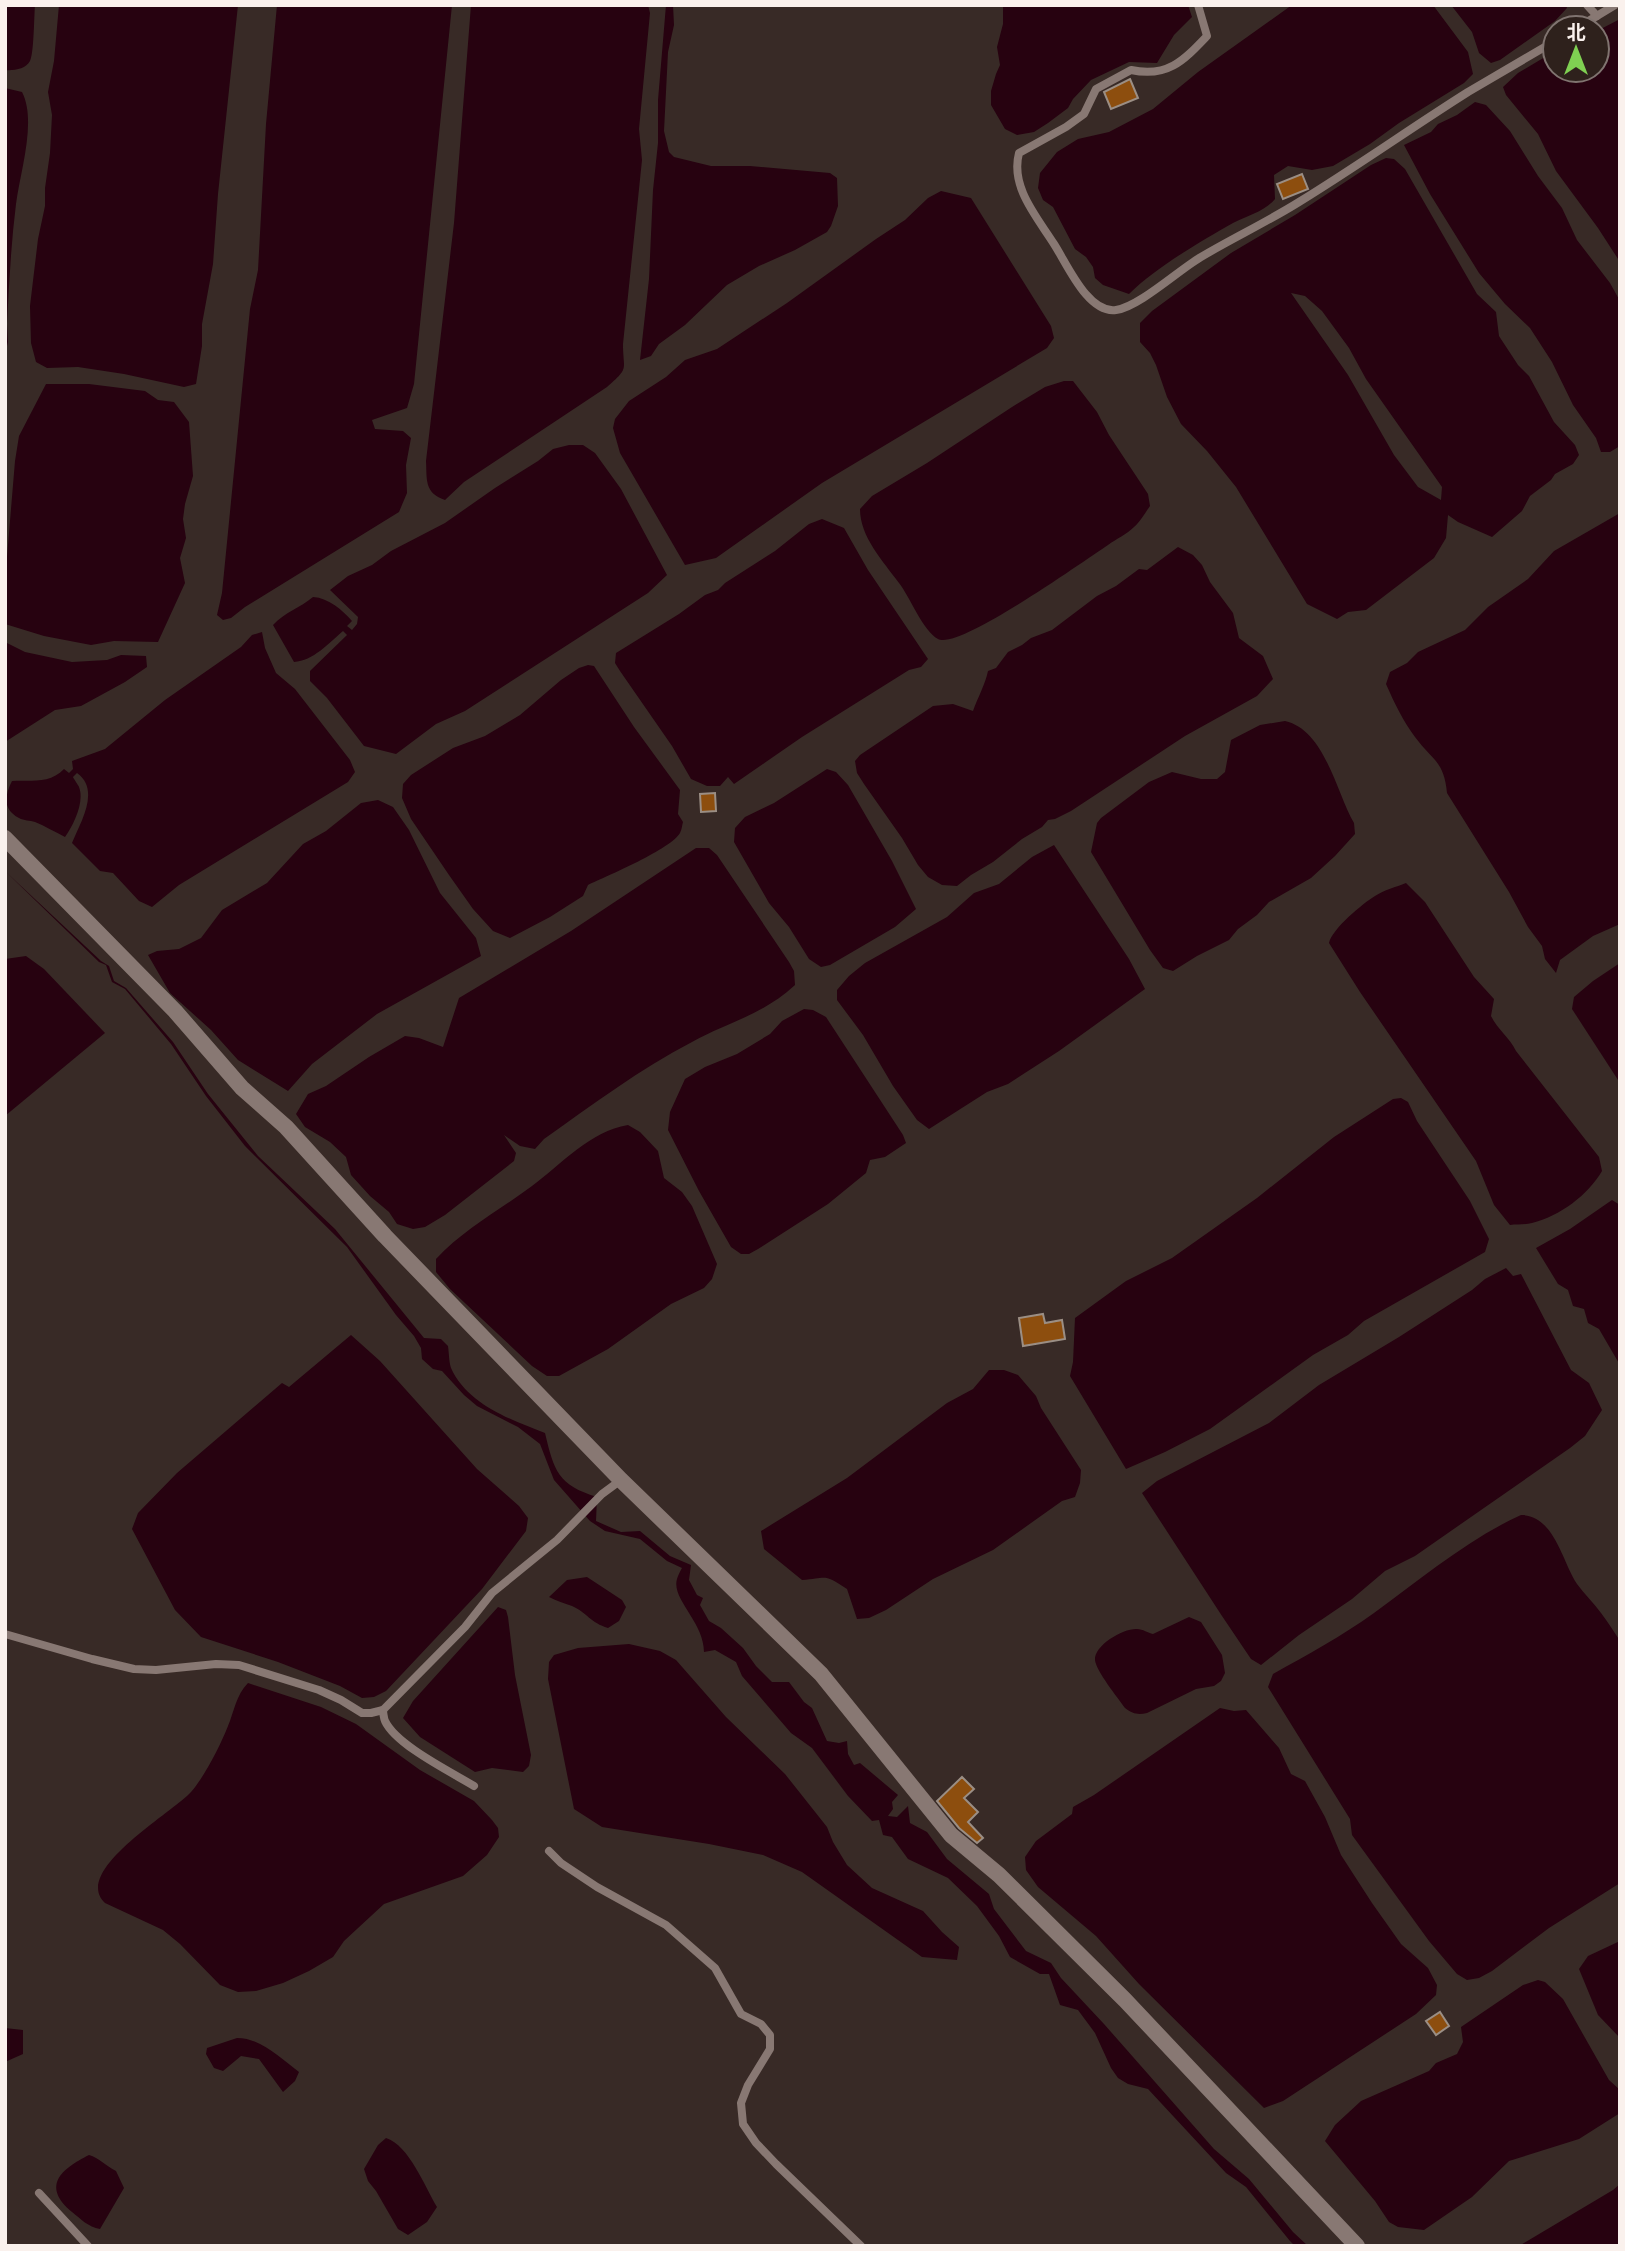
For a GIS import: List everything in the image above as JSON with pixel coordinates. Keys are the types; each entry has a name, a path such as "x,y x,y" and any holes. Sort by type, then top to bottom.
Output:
{"street":[{"path":"5,838 175,1011 242,1088 286,1127 385,1236 621,1480 821,1674 951,1835 999,1875 1115,1991 1357,2246"}],"lane":[{"path":"1198,5 1207,36 1178,64 1147,74 1131,70 1096,89 1084,114 1019,153 1016,174 1028,203 1089,300 1102,309 1117,310 1148,295 1200,257 1255,229 1303,200 1471,91 1541,49"},
{"path":"5,1634 92,1660 134,1669 239,1665 319,1690 362,1713 383,1710 465,1627 492,1593 557,1540 602,1494 621,1480"},
{"path":"383,1710 384,1720 398,1737 417,1752 474,1786"},
{"path":"549,1851 561,1863 597,1887 666,1925 715,1968 741,2014 761,2024 771,2035 770,2049 748,2085 741,2103 743,2124 769,2157 861,2246"},
{"path":"39,2193 88,2246"}],"shaded area":[{"path":"5,5 35,5 30,61 26,66 15,70 5,70"},
{"path":"59,5 238,5 213,264 202,324 202,346 196,384 184,387 78,367 47,368 36,362 31,343 30,306 45,206 52,115 48,92"},
{"path":"277,5 452,5 414,384 407,408 372,420 375,429 403,431 411,438 406,465 407,493 399,512 231,618 223,620 217,615 222,593 250,309 258,270 266,124"},
{"path":"471,5 648,5 650,13 639,129 642,160 623,344 624,368 607,387 464,482 445,500 430,489 426,461 454,223"},
{"path":"666,5 673,5 674,25 668,52 664,131 669,152 674,157 711,166 750,166 830,173 837,178 838,206 827,232 727,285 685,325 659,344 651,356 640,360 649,279 658,143 658,100"},
{"path":"1003,5 1188,5 1192,17 1174,35 1157,63 1129,62 1091,80 1068,108 1048,123 1034,132 1017,135 1005,129 991,105 991,91 1000,65 997,47 1003,24"},
{"path":"1292,5 1433,5 1468,52 1473,74 1464,83 1333,166 1312,170 1288,166 1274,175 1275,199 1271,203 1179,256 1129,294 1103,285 1095,278 1093,267 1086,257 1075,249 1053,207 1043,200 1038,188 1040,173 1057,152 1078,139 1109,132 1153,109 1198,72"},
{"path":"1451,5 1566,5 1567,8 1561,14 1541,14 1541,31 1500,60 1491,63 1479,53 1472,32"},
{"path":"1620,19 1620,262 1556,171 1538,134 1506,95 1503,87 1518,73 1541,59 1541,84 1611,84 1611,24"},
{"path":"5,88 22,92 28,117 28,132 16,204 8,342 5,354"},
{"path":"1475,102 1486,105 1510,131 1562,208 1577,240 1610,283 1620,301 1620,446 1610,452 1601,452 1596,438 1573,405 1552,362 1530,328 1479,273 1430,194 1404,145 1431,132 1438,124"},
{"path":"1386,158 1394,159 1405,169 1477,294 1496,312 1499,336 1518,365 1529,376 1554,422 1575,445 1579,455 1573,464 1555,474 1530,496 1522,511 1492,537 1448,515 1446,538 1434,558 1366,610 1348,612 1337,619 1307,604 1236,487 1181,424 1150,353 1140,342 1140,323 1152,311 1231,253","holes":["1291,293 1305,296 1322,311 1349,348 1366,379 1442,487 1441,500 1418,487 1394,455 1348,375"]},
{"path":"941,191 971,198 1051,326 1054,338 1047,348 822,483 716,558 685,565 620,453 613,428 615,419 629,401 666,377 685,360 717,349 787,303 905,220 928,198"},
{"path":"1073,381 1097,412 1148,494 1150,506 1128,532 1022,602 970,631 950,639 938,639 927,629 868,539 860,509 872,496 1012,407 1045,387"},
{"path":"46,384 89,384 145,391 158,400 174,402 189,422 193,476 185,504 183,519 186,538 180,558 185,583 158,642 114,641 91,645 44,636 5,624 5,581 19,436"},
{"path":"583,445 595,453 621,489 667,575 648,593 465,711 436,724 396,754 364,746 327,698 310,681 310,671 347,635 343,631 314,655 294,662 273,625 313,597 330,602 339,609 352,621 347,626 352,630 358,617 330,590 348,576 445,523 553,449"},
{"path":"1620,513 1620,924 1593,936 1560,960 1556,973 1545,959 1542,946 1447,793 1446,782 1437,762 1411,731 1386,684 1390,672 1407,663 1418,652 1465,630 1488,607 1528,579 1554,551"},
{"path":"822,519 844,528 868,570 928,659 921,667 909,670 802,737 734,784 728,777 720,786 707,786 691,779 672,746 615,663 616,653 705,595 718,590 809,524"},
{"path":"1178,547 1193,555 1202,565 1210,582 1233,613 1239,638 1263,656 1273,679 1257,696 1185,736 1071,811 1048,820 1042,827 957,886 942,885 928,877 857,773 855,761 933,706 953,704 973,711 988,671 996,668 1008,652 1031,638 1052,630 1097,596 1139,569 1147,570"},
{"path":"262,632 265,648 276,673 295,689 350,760 355,772 348,782 179,885 152,907 139,901 113,873 100,871 72,843 88,797 84,780 77,773 73,777 79,786 79,807 65,837 35,822 21,819 7,806 12,781 46,779 64,769 69,773 73,769 72,761 105,749 165,700 241,647 252,635"},
{"path":"5,642 25,652 72,662 107,660 121,655 146,656 147,667 81,706 55,710 5,742"},
{"path":"588,665 594,666 680,790 678,814 683,822 681,830 664,847 588,885 583,896 510,938 493,931 473,909 449,875 411,819 402,798 403,784 411,775 453,748 485,736 520,715 561,680"},
{"path":"1285,721 1299,727 1320,749 1354,823 1355,834 1311,878 1269,902 1229,940 1173,971 1163,968 1091,852 1097,823 1149,782 1172,772 1201,779 1217,779 1225,772 1231,740 1260,725"},
{"path":"827,769 836,772 848,785 916,909 895,927 830,965 821,967 809,959 789,927 769,903 734,842 735,828 745,817 774,803"},
{"path":"378,800 393,807 409,830 440,893 476,938 481,956 377,1014 312,1064 288,1091 238,1060 211,1030 170,993 148,955 157,951 179,949 201,938 222,910 267,883 303,844 326,831 361,803"},
{"path":"1054,845 1129,959 1145,989 1059,1051 929,1129 917,1120 893,1086 863,1035 837,1000 837,990 865,963 947,917 974,893 999,884 1032,857"},
{"path":"696,848 709,848 717,855 789,962 794,971 795,985 770,1004 654,1064 544,1139 535,1149 520,1146 504,1135 516,1153 514,1161 445,1215 425,1227 413,1229 397,1224 389,1212 351,1175 346,1157 330,1142 305,1127 296,1114 308,1094 326,1086 405,1036 443,1047 459,998 571,931"},
{"path":"5,871 109,966 114,981 126,988 173,1042 208,1094 258,1156 335,1229 424,1338 441,1339 448,1346 451,1368 468,1392 491,1409 545,1433 551,1457 560,1475 574,1487 597,1497 596,1521 621,1532 640,1531 670,1556 691,1565 689,1580 697,1595 703,1598 700,1605 709,1621 743,1648 772,1682 789,1682 812,1708 827,1741 847,1741 848,1754 854,1765 860,1763 898,1795 892,1802 893,1809 888,1816 897,1817 908,1806 910,1823 927,1832 947,1859 989,1894 994,1909 1026,1951 1051,1963 1061,1978 1214,2149 1249,2179 1308,2246 1295,2246 1246,2187 1226,2173 1148,2089 1128,2084 1118,2078 1095,2033 1078,2010 1060,2005 1049,1974 1040,1974 1010,1957 999,1936 977,1906 948,1878 908,1859 892,1837 883,1835 879,1820 872,1821 848,1796 812,1748 791,1733 742,1676 736,1662 715,1650 704,1652 699,1631 676,1587 682,1568 667,1561 640,1539 605,1531 590,1521 554,1480 540,1444 518,1427 477,1406 442,1371 433,1369 422,1359 421,1348 414,1336 347,1247 245,1146 206,1096 171,1044 125,989 112,982 106,965 99,962"},
{"path":"1406,883 1425,902 1474,977 1494,999 1491,1016 1497,1025 1599,1157 1602,1171 1589,1188 1563,1210 1542,1220 1510,1225 1494,1205 1476,1161 1329,943 1341,924 1363,905 1382,892"},
{"path":"26,956 44,969 105,1033 5,1116 5,959"},
{"path":"1620,963 1620,1083 1572,1009 1574,997"},
{"path":"804,1009 813,1010 826,1017 906,1143 885,1157 870,1160 866,1173 828,1204 758,1249 749,1254 741,1254 731,1247 668,1130 670,1112 685,1079 705,1067 737,1054 770,1034 782,1021"},
{"path":"1401,1098 1408,1102 1417,1121 1470,1201 1489,1239 1485,1252 1364,1321 1348,1335 1313,1355 1210,1429 1126,1469 1070,1376 1075,1318 1126,1281 1172,1258 1257,1198 1334,1137 1393,1099"},
{"path":"628,1125 640,1132 658,1151 664,1178 682,1192 692,1206 717,1264 712,1279 704,1288 671,1304 608,1349 559,1376 547,1376 532,1366 450,1289 436,1272 436,1259 470,1229 532,1186 589,1141 614,1128"},
{"path":"1612,1200 1620,1205 1620,1365 1599,1329 1588,1323 1584,1309 1573,1306 1568,1290 1558,1284 1536,1248"},
{"path":"1506,1268 1513,1276 1521,1274 1571,1370 1589,1383 1602,1410 1585,1436 1570,1448 1415,1556 1385,1571 1352,1599 1261,1665 1251,1659 1142,1493 1157,1481 1269,1423 1319,1385"},
{"path":"351,1335 380,1361 477,1469 519,1506 528,1518 526,1531 482,1589 386,1691 374,1697 362,1698 340,1686 278,1662 201,1637 175,1610 132,1529 138,1513 177,1473 282,1383 289,1387"},
{"path":"989,1370 1004,1370 1018,1375 1036,1396 1081,1470 1075,1497 1062,1501 993,1550 933,1579 869,1618 857,1619 847,1589 825,1578 802,1580 764,1549 761,1531 847,1478 947,1403 973,1389"},
{"path":"1521,1515 1532,1517 1549,1531 1577,1584 1620,1641 1620,1883 1549,1928 1492,1971 1479,1978 1467,1980 1457,1974 1429,1941 1352,1835 1350,1819 1268,1687 1273,1674 1350,1630 1464,1548"},
{"path":"587,1577 622,1600 626,1607 619,1621 608,1628 577,1608 549,1597 567,1580"},
{"path":"498,1607 506,1610 508,1617 515,1675 531,1755 529,1766 523,1772 492,1768 475,1772 420,1737 403,1718 413,1701"},
{"path":"1189,1617 1201,1622 1222,1655 1225,1673 1221,1681 1214,1686 1196,1689 1147,1713 1136,1714 1125,1708 1096,1665 1099,1649 1111,1638 1125,1631 1139,1629 1153,1634"},
{"path":"629,1644 660,1651 676,1660 726,1717 785,1774 827,1827 847,1865 872,1888 923,1911 959,1947 957,1960 922,1957 802,1872 763,1855 602,1827 574,1809 548,1679 549,1662 554,1655 578,1648"},
{"path":"248,1683 321,1707 356,1724 420,1770 474,1801 498,1828 499,1837 487,1855 463,1876 384,1904 344,1941 333,1957 283,1983 256,1991 238,1992 220,1985 163,1930 105,1903 98,1890 101,1875 112,1859 191,1792 207,1769 238,1698"},
{"path":"1220,1708 1246,1710 1279,1748 1291,1774 1305,1781 1325,1817 1341,1855 1372,1903 1401,1944 1428,1968 1437,1985 1436,1995 1416,2014 1283,2101 1264,2108 1139,1984 1096,1936 1038,1887 1026,1870 1025,1857 1036,1841 1072,1814 1073,1807"},
{"path":"1620,1941 1620,2038 1598,2015 1579,1969 1588,1956"},
{"path":"1538,1980 1545,1982 1563,1999 1609,2080 1620,2090 1620,2113 1579,2139 1509,2161 1472,2197 1424,2230 1398,2227 1389,2222 1325,2141 1335,2125 1361,2101 1429,2071 1436,2063 1457,2054 1463,2042 1461,2027 1523,1985"},
{"path":"5,2028 23,2030 23,2054 5,2062"},
{"path":"237,2038 254,2041 277,2055 299,2072 295,2081 283,2092 259,2059 241,2056 223,2071 214,2068 206,2054 207,2048"},
{"path":"386,2138 394,2142 409,2158 437,2207 427,2222 408,2235 398,2229 368,2181 364,2169 378,2145"},
{"path":"89,2155 116,2171 124,2188 100,2229 88,2225 72,2212 63,2203 56,2186 63,2172"},
{"path":"1620,2184 1620,2246 1519,2246 1613,2190"}],"building":[{"path":"1130,79 1138,98 1111,109 1104,92"},
{"path":"1302,174 1308,189 1283,199 1277,184"},
{"path":"715,793 716,811 701,812 700,794"},
{"path":"1043,1314 1045,1323 1062,1320 1065,1339 1023,1346 1019,1318"},
{"path":"962,1777 974,1789 964,1798 978,1812 968,1822 983,1838 977,1843 959,1828 937,1801"},
{"path":"1440,2012 1449,2026 1436,2035 1426,2021"}]}
